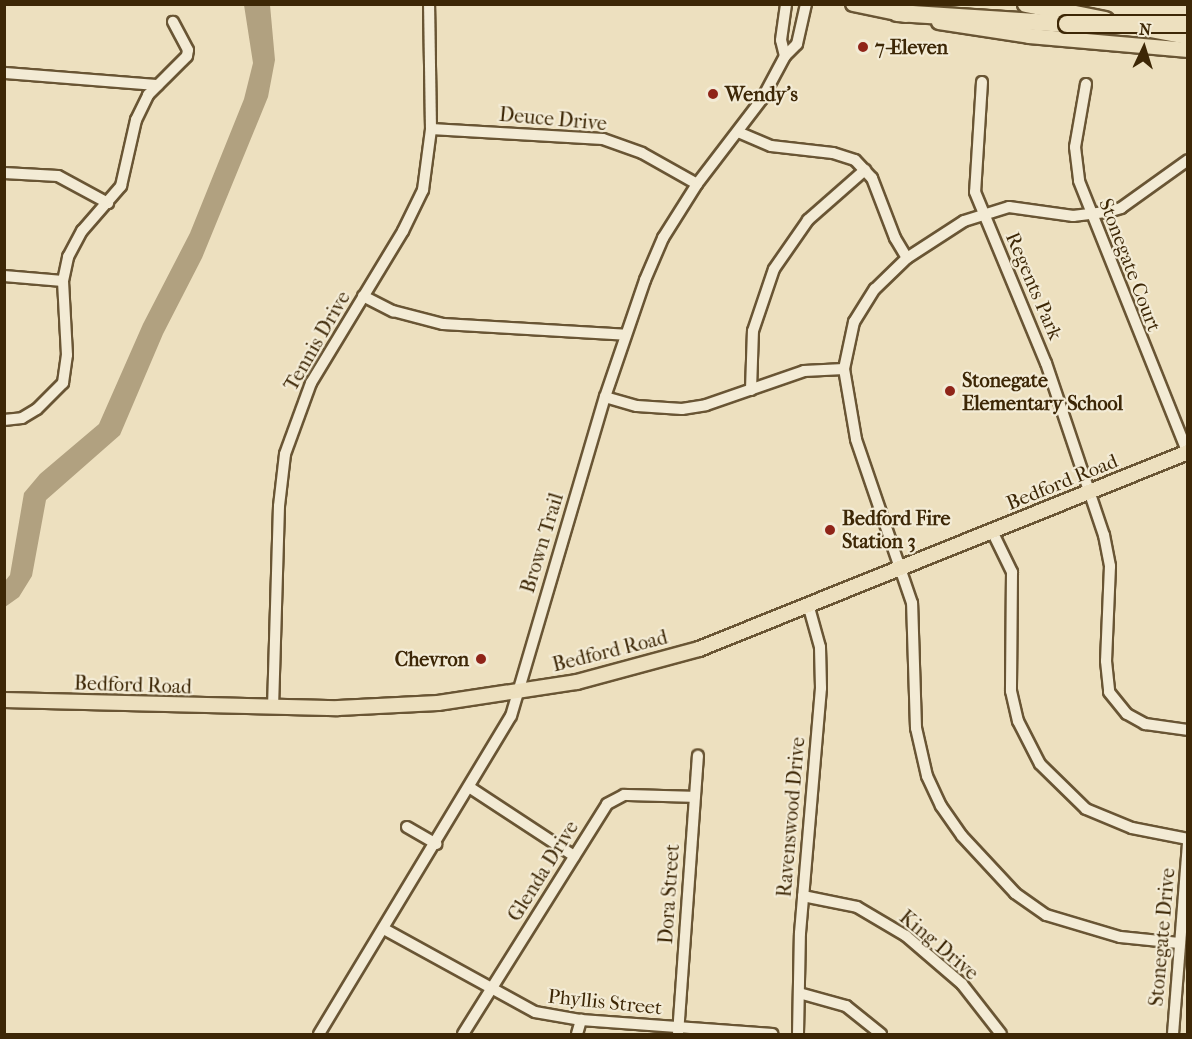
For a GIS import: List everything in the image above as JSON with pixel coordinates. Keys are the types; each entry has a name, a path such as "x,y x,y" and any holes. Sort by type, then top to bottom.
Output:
{"highway":[{"path":"1026,4 1188,36"},
{"path":"897,13 1067,24 1188,24"}],"main road":[{"path":"853,4 1029,36 1188,50"},
{"name":"Bedford Road","path":"4,699 273,708 428,704 577,682 699,648 1187,453"}],"street":[{"name":"Tennis Drive","path":"273,708 279,506 285,454 302,401 423,190 431,129 429,4"},
{"path":"785,56 781,40 786,4"},
{"name":"Brown Trail","path":"319,1035 511,716 520,692 605,397 663,238 697,184 738,132 770,86 785,56 797,44 806,4"},
{"path":"4,420 22,418 36,409 63,383 67,355 63,281 75,243 121,186 141,108 158,85 187,56 188,50 173,22"},
{"path":"4,73 158,85"},
{"name":"Regents Park","path":"982,82 974,176 983,213 1042,352 1090,491 1110,566 1106,661 1109,692 1127,714 1145,724 1188,730"},
{"name":"Stonegate Court","path":"1086,84 1075,163 1091,214 1187,453"},
{"name":"Deuce Drive","path":"431,129 603,139 642,153 697,184"},
{"path":"738,132 771,146 847,156 866,170 907,258"},
{"path":"1179,943 1120,937 1046,915 1015,893 962,836 941,806 918,744 915,619 856,439 844,369 854,322 875,289 907,258 983,213 1009,207 1056,215 1091,214 1121,208 1188,160"},
{"path":"751,390 753,331 774,269 808,220 866,170"},
{"path":"4,173 58,176 108,203"},
{"path":"4,276 63,281"},
{"path":"363,296 393,311 443,324 626,335"},
{"path":"605,397 637,406 682,409 706,405 804,371 844,369"},
{"path":"992,531 1012,572 1011,691 1018,721 1040,764 1086,809 1132,828 1188,840"},
{"name":"Ravenswood Drive","path":"798,1035 803,896 821,664 808,604"},
{"name":"Dora Street","path":"678,1031 698,756"},
{"path":"469,787 573,856"},
{"name":"Glenda Drive","path":"463,1035 573,856 615,798 632,794 694,797"},
{"path":"407,827 436,844"},
{"name":"Stonegate Drive","path":"1173,1035 1188,840"},
{"name":"King Drive","path":"803,896 857,907 906,936 962,984 1001,1035"},
{"name":"Phyllis Street","path":"384,929 535,1012 581,1020 678,1031 772,1035"},
{"path":"799,993 846,1006 881,1035"},
{"path":"577,1035 581,1020"}],"shaded area":[{"path":"244,5 270,5 275,60 268,97 202,258 163,334 120,435 46,500 32,576 19,597 5,607 5,581 10,575 24,493 40,474 99,424 143,324 190,233 244,99 253,63"}],"place":[{"name":"7-Eleven","path":"863,47"},
{"name":"Wendy's","path":"713,94"},
{"name":"Stonegate Elementary School","path":"950,391"},
{"name":"Bedford Fire Station 3","path":"830,530"},
{"name":"Chevron","path":"481,659"}]}
